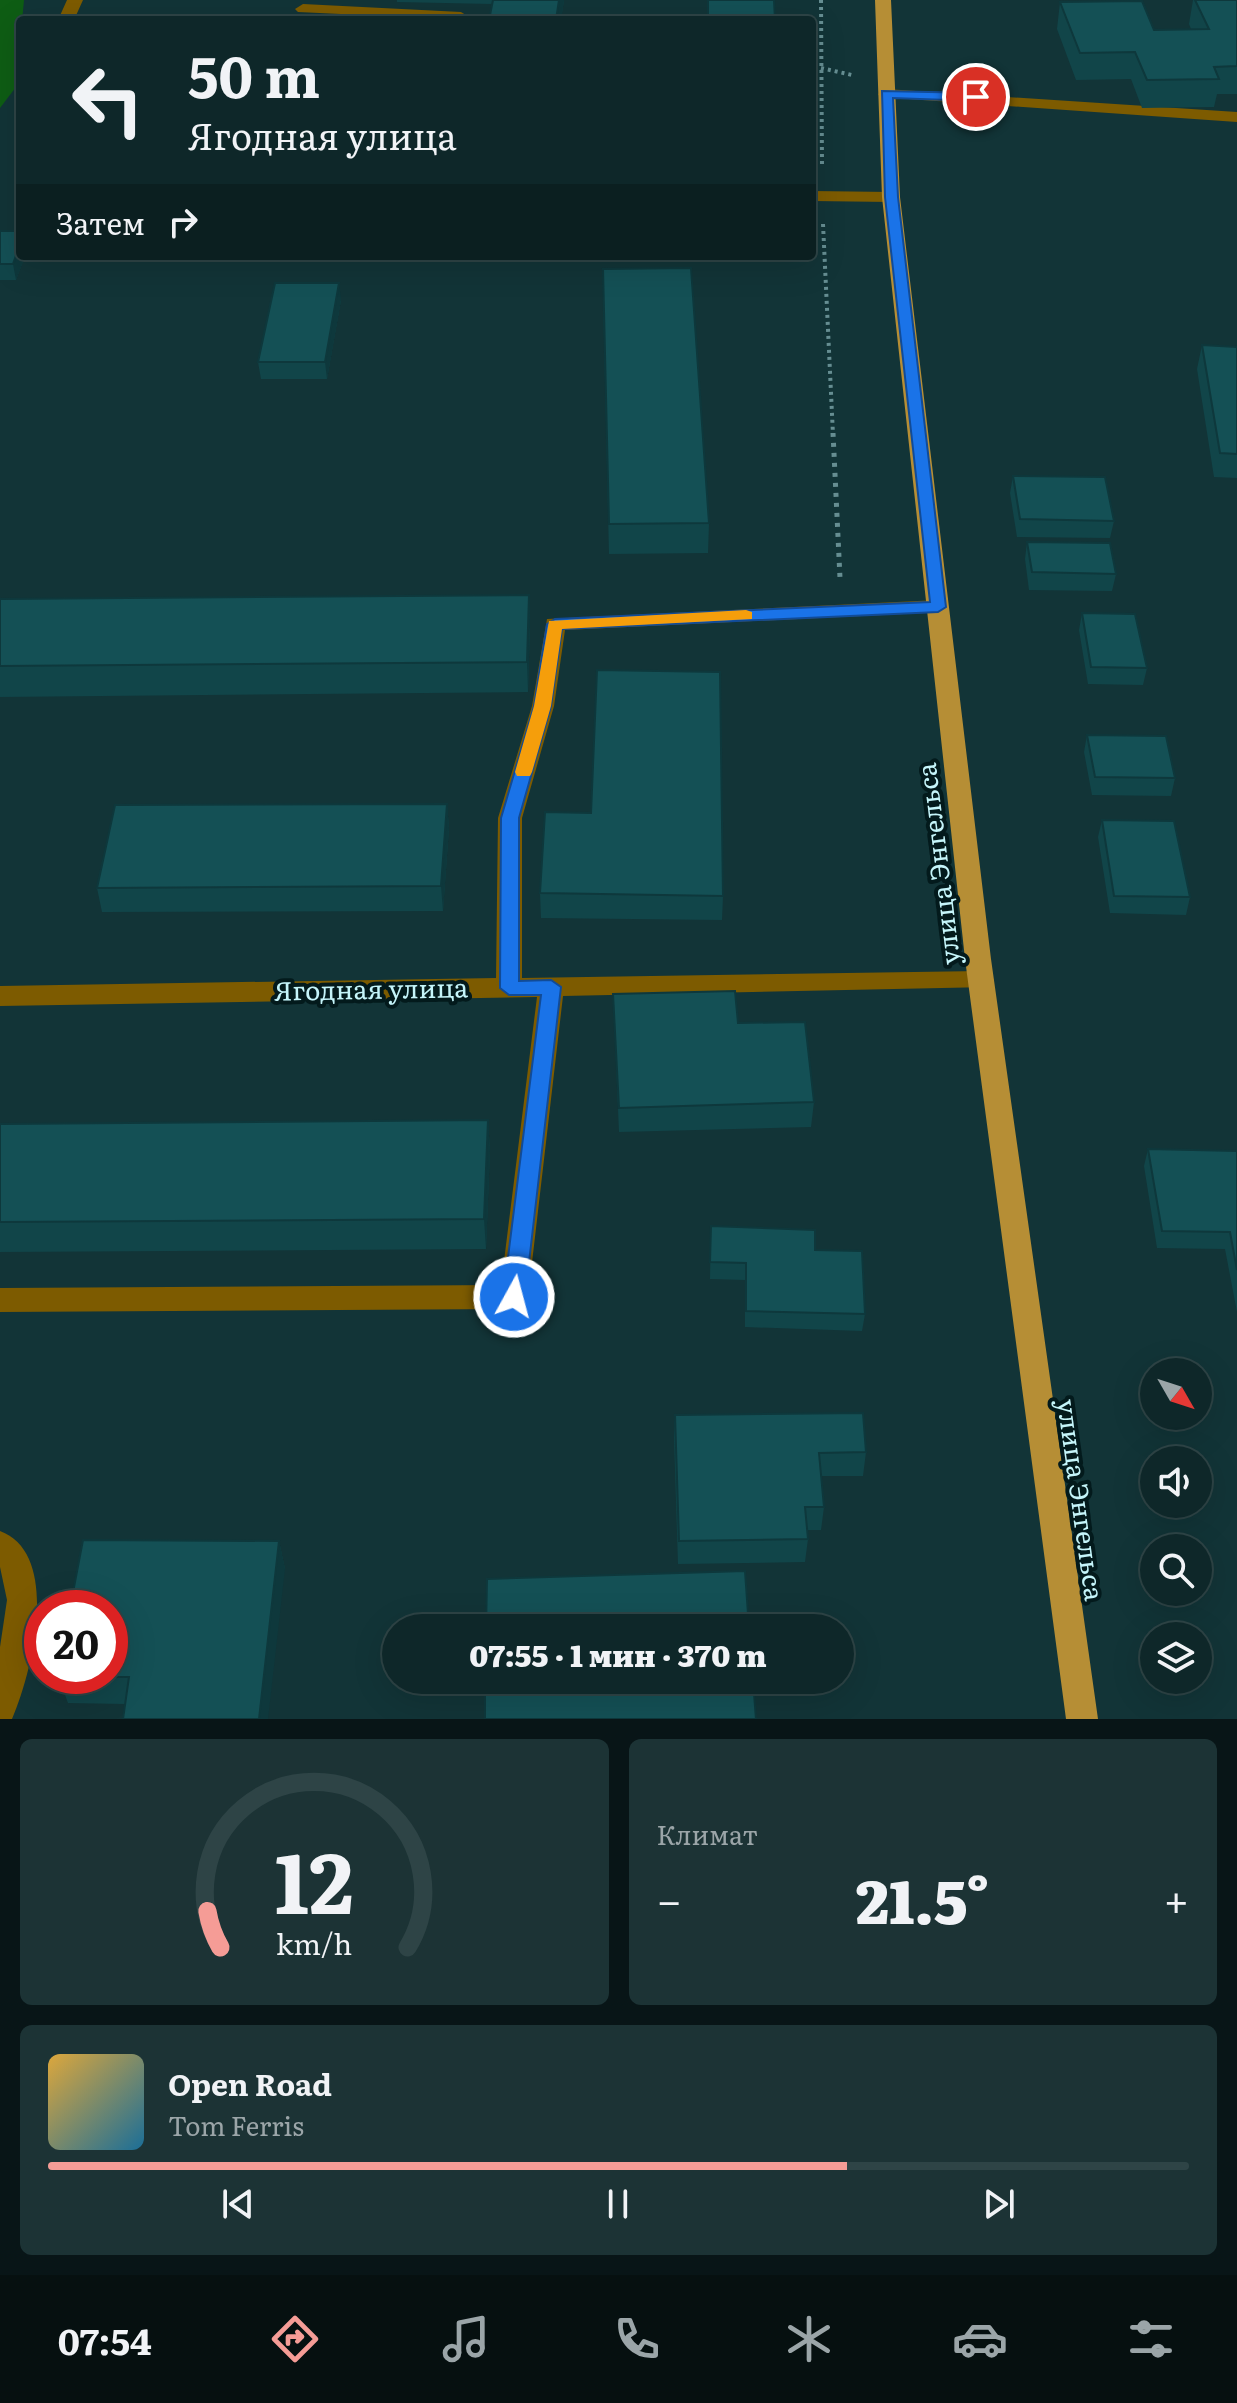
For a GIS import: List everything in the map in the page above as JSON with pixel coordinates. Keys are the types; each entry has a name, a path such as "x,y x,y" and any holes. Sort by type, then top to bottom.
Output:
{"main road":[{"name":"улица Энгельса","path":"883,0 891,197 981,980 1082,1719"}],"street":[{"path":"303,9 441,16"},
{"path":"886,94 946,94 1155,115 1237,117"},
{"path":"817,196 891,197"},
{"path":"532,618 555,624 938,607"},
{"path":"509,988 510,818 543,706 555,624"},
{"name":"Ягодная улица","path":"0,996 981,980"},
{"path":"0,1300 514,1297 551,987"},
{"path":"0,1545 12,1555 25,1597 0,1710"}],"path":[{"path":"821,0 817,196 842,611"}],"green space":[{"path":"0,0 24,0 23,16 16,16 16,87 0,108"}],"building":[{"path":"493,0 559,0 557,16 490,16"},
{"path":"708,0 774,0 775,16 708,16"},
{"path":"1195,0 1237,0 1237,66 1214,67 1219,79 1147,80 1135,52 1080,53 1060,2 1142,1 1154,30 1209,29"},
{"path":"0,231 16,231 13,264 0,264"},
{"path":"691,268 709,523 609,524 603,269"},
{"path":"275,283 339,283 325,362 258,362"},
{"path":"1202,345 1237,347 1237,454 1220,453"},
{"path":"1013,476 1105,477 1114,521 1020,519"},
{"path":"1027,542 1110,543 1116,574 1032,572"},
{"path":"529,595 527,662 0,666 0,599"},
{"path":"1082,613 1135,614 1147,668 1091,667"},
{"path":"597,670 720,672 723,896 540,893 545,812 591,813"},
{"path":"1087,735 1166,736 1175,778 1095,777"},
{"path":"447,804 441,886 97,888 115,805"},
{"path":"1102,820 1174,821 1190,897 1114,896"},
{"path":"735,991 738,1023 805,1022 814,1102 619,1108 613,994"},
{"path":"488,1120 484,1219 0,1222 0,1124"},
{"path":"1148,1149 1237,1151 1237,1270 1230,1232 1162,1231"},
{"path":"711,1226 815,1230 815,1250 862,1251 865,1314 746,1311 746,1263 710,1262"},
{"path":"863,1413 866,1452 819,1453 824,1507 805,1507 808,1539 679,1541 675,1415"},
{"path":"83,1540 279,1541 259,1719 123,1719 129,1677 128,1590 73,1590"},
{"path":"745,1571 748,1614 486,1614 487,1579"},
{"path":"485,1694 754,1694 756,1719 485,1719"}],"slow traffic":[{"path":"523,772 543,706 555,624 746,615"}],"route":[{"path":"514,1297 551,987 509,988 510,818 543,706 555,624 938,607 891,197 886,94 976,97"}]}
